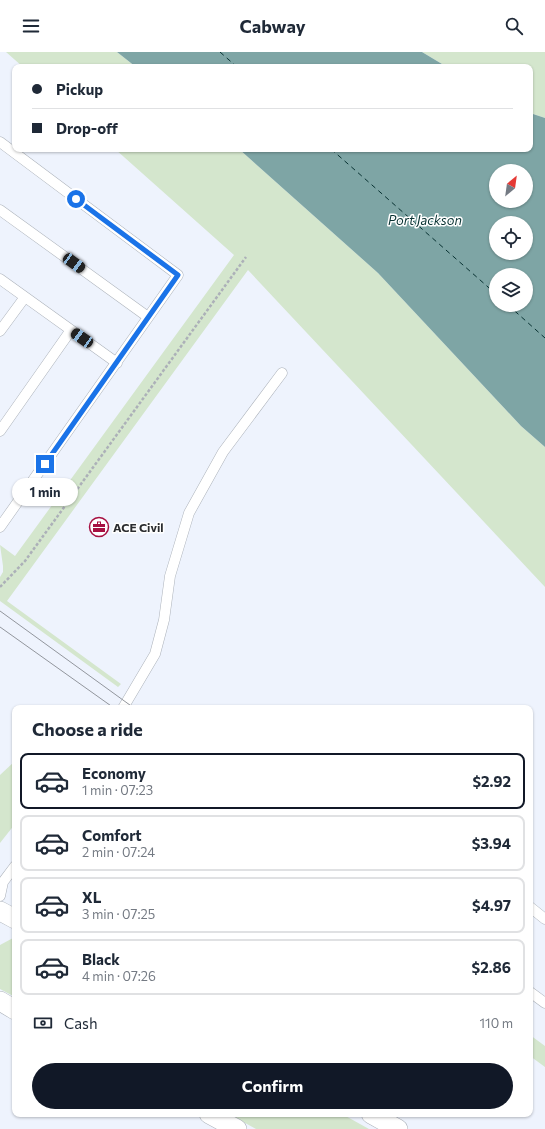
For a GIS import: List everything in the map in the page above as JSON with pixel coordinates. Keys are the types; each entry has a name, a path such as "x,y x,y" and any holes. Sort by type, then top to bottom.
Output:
{"street":[{"path":"0,911 12,918"},
{"path":"0,1002 12,1008"},
{"path":"215,1117 237,1129"},
{"path":"376,1117 398,1129"}],"lane":[{"path":"0,142 12,151"},
{"path":"0,528 178,275 13,152"},
{"path":"0,210 148,317"},
{"path":"0,279 117,363"},
{"path":"0,331 25,297"},
{"path":"0,431 70,330"},
{"path":"125,705 156,654 164,620 170,576 190,513 223,452 282,373"},
{"path":"0,896 3,882 12,870"},
{"path":"533,909 545,919"},
{"path":"533,994 545,1003"}],"path":[{"path":"0,587 25,561 246,257"}],"shaded area":[{"path":"6,52 117,52 132,64 20,64"},
{"path":"422,52 545,52 545,118 533,114 533,64 442,64"},
{"path":"118,152 242,152 378,273 521,426 545,447 545,587 248,270 7,601 121,684 118,687 0,601 0,577 3,572 3,566 0,545 15,556 234,255"},
{"path":"12,764 12,828 0,843 0,775"},
{"path":"12,939 12,995 0,989 0,945"},
{"path":"533,1037 545,1046 545,1067 533,1058"},
{"path":"234,1117 347,1117 369,1129 256,1129"}],"water":[{"path":"117,52 422,52 442,64 132,64"},
{"name":"Port Jackson","path":"533,114 545,118 545,447 521,426 378,273 242,152 533,152"}],"ferry route":[{"path":"220,52 234,64"},
{"path":"334,152 489,288"},
{"path":"516,312 545,338"}],"tram line":[{"path":"0,611 130,705"},
{"path":"0,627 110,705"}],"place":[{"name":"ACE Civil","path":"99,527"}],"route":[{"path":"45,464 178,275 76,199"}]}
